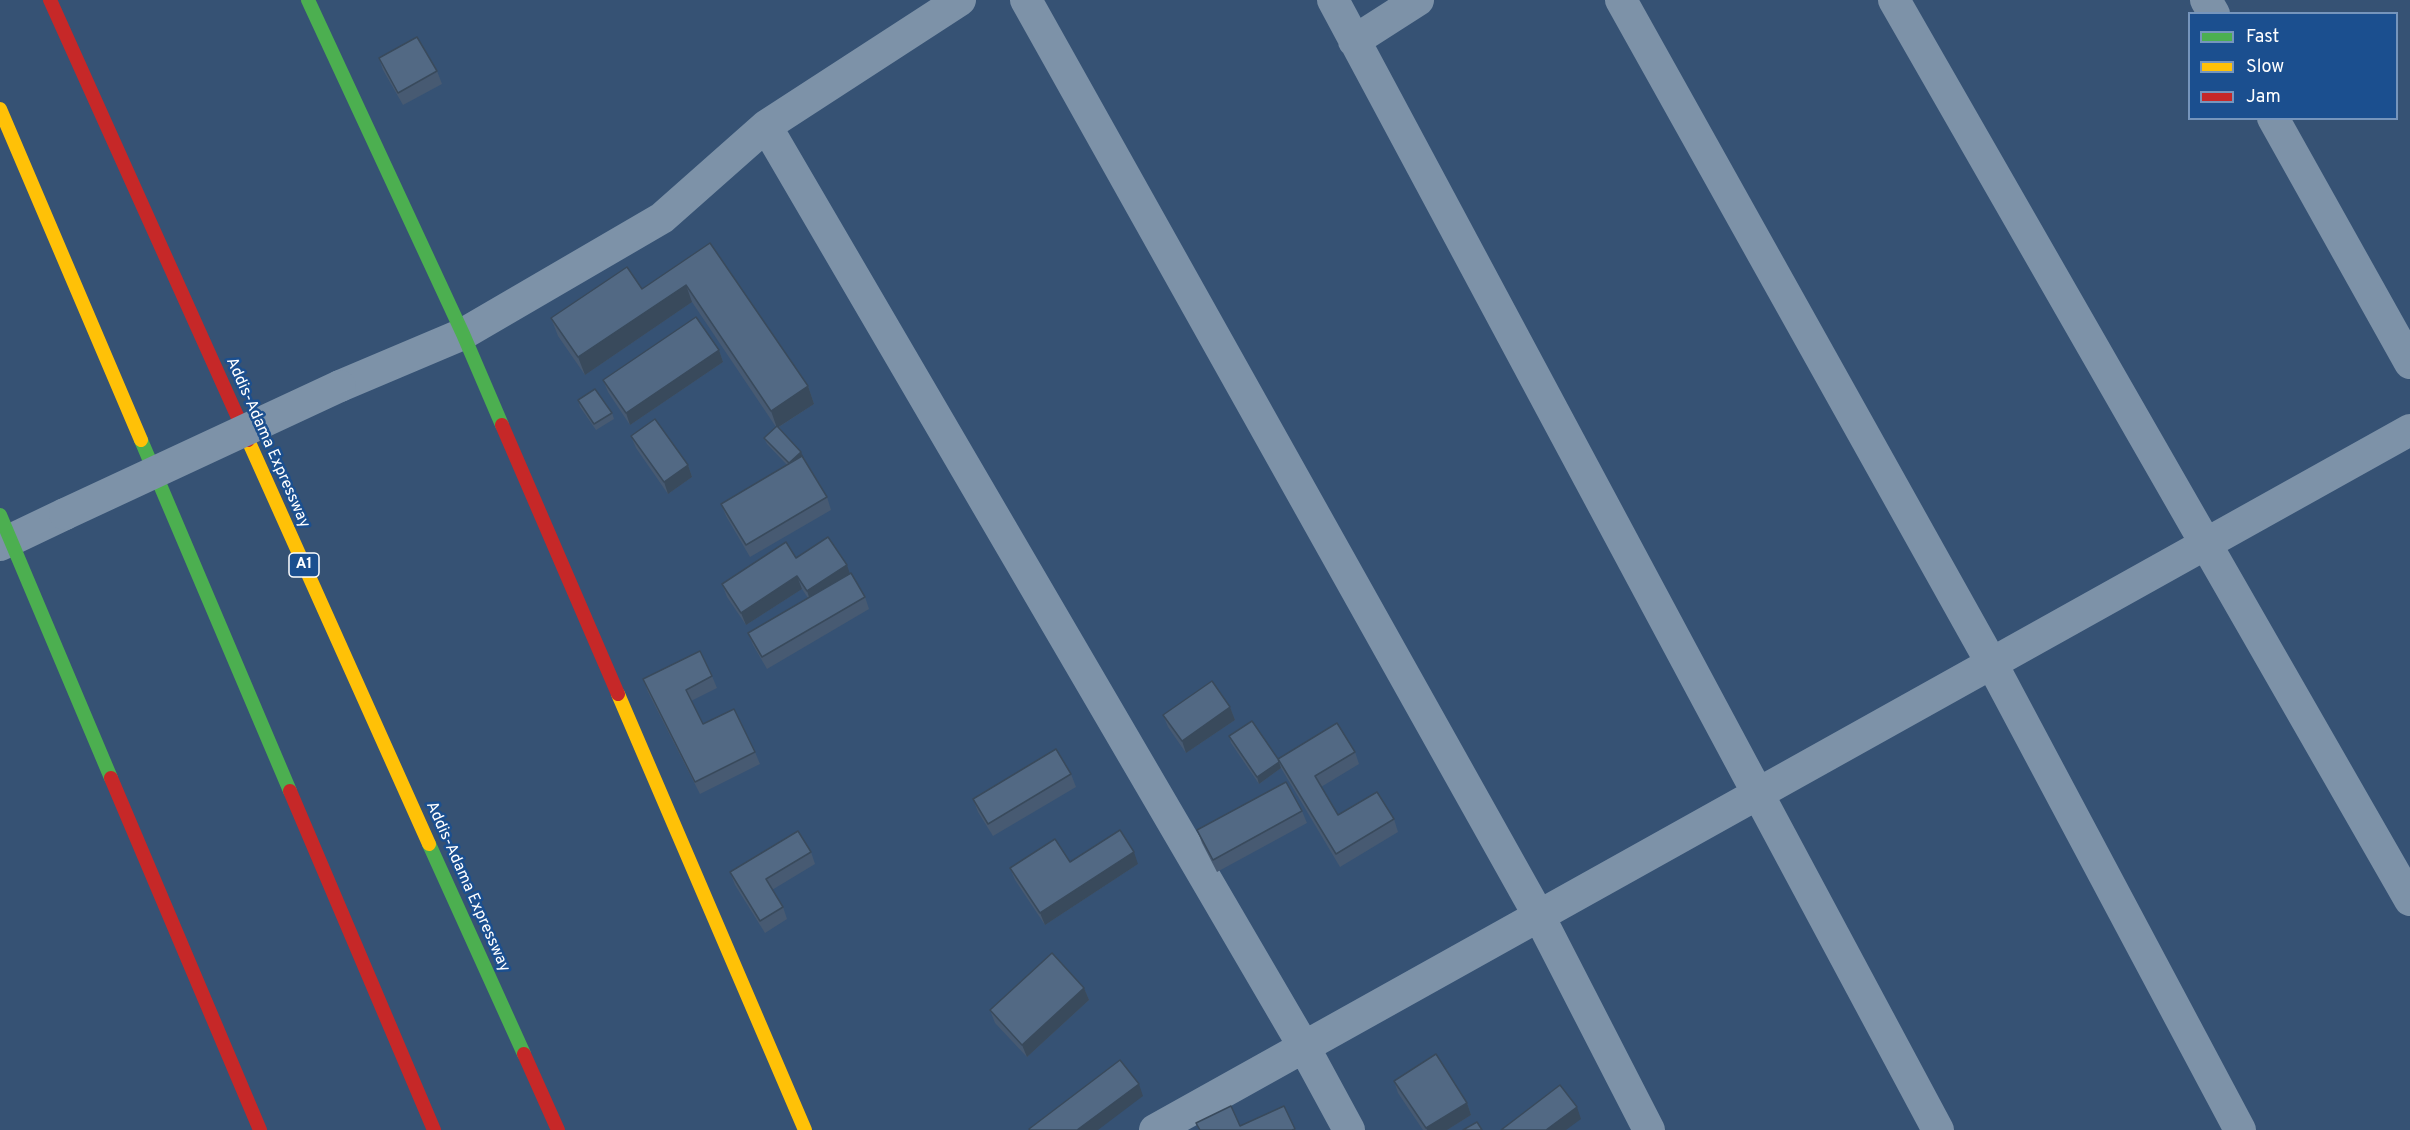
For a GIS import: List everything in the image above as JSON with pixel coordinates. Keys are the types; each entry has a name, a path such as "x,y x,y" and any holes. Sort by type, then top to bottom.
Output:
{"main road":[{"name":"Addis-Adama Expressway","path":"50,0 558,1130"},
{"path":"308,0 464,334 805,1130"},
{"path":"0,109 434,1130"},
{"path":"4,534 260,1130"}],"street":[{"path":"4,534 65,514 340,386 464,334 662,218 766,126 960,0"},
{"path":"1026,0 1539,916 1649,1130"},
{"path":"1332,0 1938,1130"},
{"path":"1354,40 1418,0"},
{"path":"1621,0 1992,664 2240,1130"},
{"path":"1894,0 2410,900"},
{"path":"2274,120 2410,363"},
{"path":"766,126 1304,1047 1349,1130"},
{"path":"1155,1130 2410,430"}],"building":[{"path":"417,37 437,71 398,93 379,58"},
{"path":"710,243 808,386 771,411 686,285 578,357 551,318 627,267 642,289"},
{"path":"696,317 719,350 626,413 603,380"},
{"path":"595,389 612,413 594,424 578,400"},
{"path":"655,419 688,465 664,482 631,436"},
{"path":"777,426 801,452 789,463 764,438"},
{"path":"802,456 827,497 746,545 721,504"},
{"path":"828,537 847,565 807,591 797,576 741,613 722,584 786,542 796,558"},
{"path":"851,573 865,597 762,657 748,633"},
{"path":"700,651 712,676 686,690 703,724 734,709 755,752 695,782 643,679"},
{"path":"1212,681 1230,707 1182,741 1163,715"},
{"path":"1252,721 1279,762 1257,777 1229,736"},
{"path":"1337,723 1355,752 1315,776 1338,815 1377,792 1394,819 1336,854 1278,759"},
{"path":"1056,749 1071,774 988,824 973,799"},
{"path":"1286,782 1302,811 1213,860 1197,830"},
{"path":"1120,830 1134,852 1040,913 1010,868 1055,839 1070,862"},
{"path":"798,831 811,852 766,879 783,907 760,921 730,872"},
{"path":"1052,953 1084,988 1022,1045 990,1010"},
{"path":"1436,1054 1467,1103 1426,1128 1394,1081"},
{"path":"1120,1060 1139,1084 1077,1130 1029,1129"},
{"path":"1560,1085 1577,1107 1546,1130 1501,1130"},
{"path":"1231,1106 1240,1126 1284,1106 1295,1129 1200,1130 1196,1123"},
{"path":"1477,1122 1482,1130 1463,1130"}],"traffic: fast":[{"path":"308,0 463,334 502,425"},
{"path":"141,440 290,791"},
{"path":"0,515 111,778"},
{"path":"429,844 524,1054"}],"traffic: slow":[{"path":"0,109 141,440"},
{"path":"248,440 429,844"},
{"path":"618,694 805,1130"}],"traffic: jam":[{"path":"50,0 248,440"},
{"path":"502,425 618,694"},
{"path":"111,778 260,1130"},
{"path":"290,791 434,1130"},
{"path":"524,1054 558,1130"}]}
